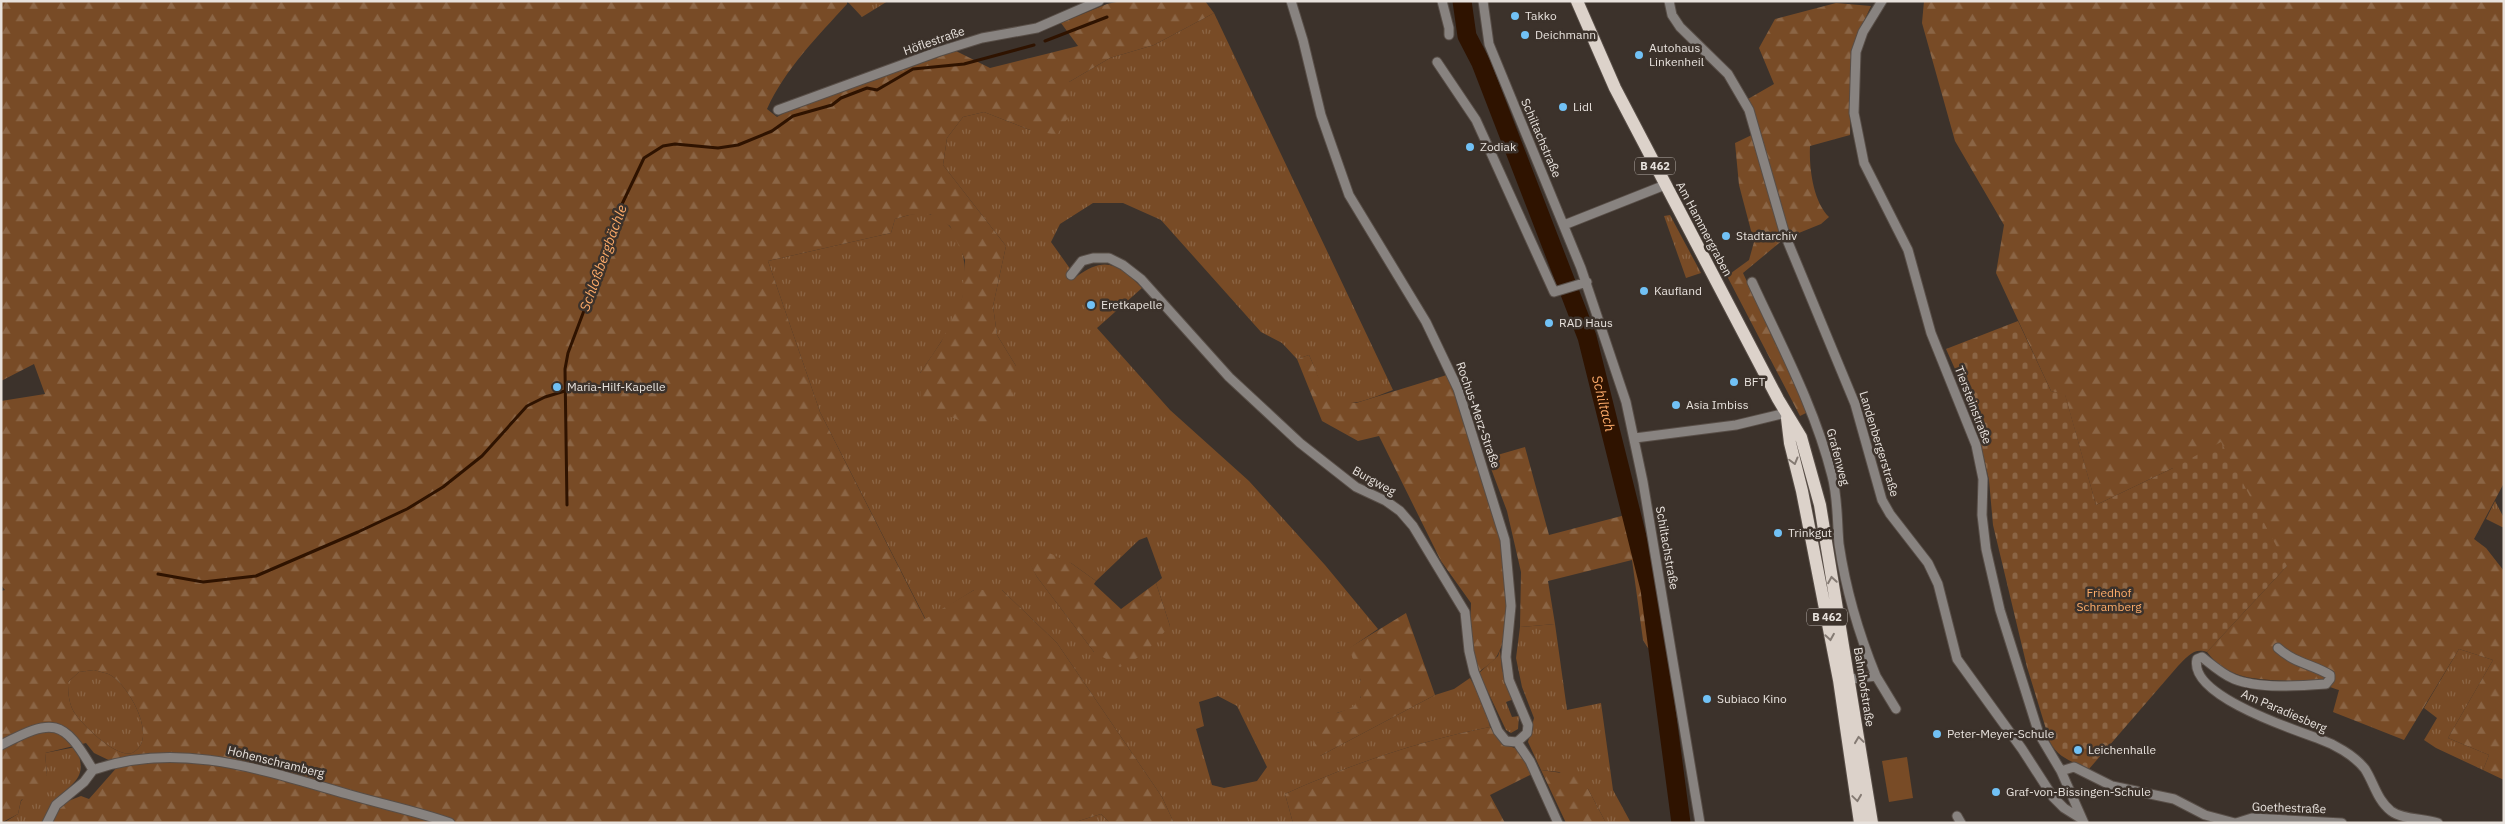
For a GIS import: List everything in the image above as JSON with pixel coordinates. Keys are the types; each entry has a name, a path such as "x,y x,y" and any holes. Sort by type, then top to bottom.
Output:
{"main road":[{"name":"Am Hammergraben","path":"1577,1 1614,88 1786,413"},
{"name":"Bahnhofstraße","path":"1786,413 1790,443 1844,680 1872,823"},
{"name":"Bahnhofstraße","path":"1844,680 1860,823"}],"street":[{"name":"Höflestraße","path":"778,110 946,49 982,38 1037,28 1099,1"},
{"name":"Rochus-Merz-Straße","path":"1291,1 1303,40 1321,115 1349,195 1426,322 1445,359 1458,389 1500,517 1505,540 1511,606 1507,665 1509,680 1528,725 1527,733 1517,742"},
{"path":"1442,1 1449,35"},
{"name":"Schiltachstraße","path":"1483,1 1489,44 1587,282 1618,375 1635,438 1673,652 1700,823"},
{"name":"Landenbergerstraße","path":"1669,1 1672,15 1680,27 1728,74 1749,110 1786,235 1855,404 1882,500 1931,570 1938,584 1957,659 2022,749 2053,797 2064,808 2082,820"},
{"name":"Tiersteinstraße","path":"1882,1 1863,32 1856,52 1854,113 1864,163 1908,250 1931,333 1976,445 1983,480 1982,515 1986,549 2000,610 2039,734 2061,771 2082,820"},
{"path":"1437,62 1476,120 1554,292 1587,282"},
{"path":"1564,225 1665,185"},
{"name":"Burgweg","path":"1071,275 1082,261 1093,258 1109,258 1123,265 1141,279 1229,377 1300,443 1356,487 1386,501 1400,511 1413,526 1465,612 1469,651 1474,672 1498,732 1506,741 1517,742 1530,762 1558,823"},
{"name":"Grafenweg","path":"1752,282 1811,410 1822,442 1833,478 1839,544 1856,626 1876,676 1896,709"},
{"path":"1635,438 1736,425 1786,413"},
{"name":"Am Paradiesberg","path":"2278,648 2296,662 2324,672 2330,676 2330,679 2326,684 2310,686 2263,684 2235,680 2215,668 2202,657 2196,659 2196,664 2201,675 2220,695 2286,728 2319,738 2353,758 2364,769 2380,799 2391,811 2401,816 2425,818 2438,823"},
{"path":"1844,680 1876,676"},
{"path":"1,745 39,727 58,728 73,737 93,770 84,782 56,805 47,823"},
{"name":"Hohenschramberg","path":"93,770 119,760 136,758 211,759 294,779 450,823"},
{"path":"2061,771 2074,767 2112,786 2174,799 2204,815 2235,823"},
{"path":"2204,815 2210,823"},
{"name":"Goethestraße","path":"2235,823 2252,818 2342,823"}],"green space":[{"path":"1,1 847,1 847,4 814,41 774,94 767,109 777,117 793,108 956,51 990,68 1078,46 1061,23 1107,4 1121,1 1205,1 1214,13 1154,45 1110,58 1069,82 1069,116 1057,135 1030,130 984,112 963,117 947,138 943,165 1006,246 993,306 997,335 1016,366 1013,403 991,423 961,421 921,405 920,373 941,342 962,298 965,260 950,226 930,214 909,215 895,219 891,233 768,261 820,412 925,619 974,590 1002,590 1057,643 1162,797 1174,823 1110,823 1101,814 1072,823 51,823 63,803 81,796 89,799 119,765 94,753 86,743 45,753 47,775 41,793 21,800 18,814 1,823 1,591 5,590 1,585 1,401 45,394 34,364 1,381","holes":["94,670 110,675 119,682 133,701 142,724 143,735 141,745 134,752 120,752 111,747 80,720 70,704 68,682 79,672"]},
{"path":"847,1 888,1 862,17"},
{"path":"1924,1 2504,1 2504,483 2474,539 2486,548 2504,571 2504,780 2483,770 2489,755 2448,738 2493,660 2459,649 2404,740 2333,712 2339,690 2316,683 2257,679 2243,676 2230,671 2218,663 2207,652 2287,566 2173,468 2096,505 2065,395 2051,391 1996,273 2004,225 1955,141 1922,23"},
{"path":"1836,3 1871,6 1858,34 1852,59 1850,135 1810,146 1813,184 1819,202 1829,217 1821,224 1784,239 1743,273 1808,412 1800,416 1727,276 1749,260 1754,242 1739,185 1735,143 1756,133 1748,99 1774,84 1759,48 1775,19"},
{"path":"1214,13 1393,390 1359,402 1342,403 1334,400 1327,394 1322,385 1309,355 1297,359 1282,343 1261,332 1161,220 1123,203 1093,203 1060,224 1051,242 1076,277 1095,266 1111,265 1126,273 1142,288 1097,328 1170,410 1249,481 1325,565 1378,629 1350,648 1362,687 1361,695 1359,702 1353,707 1337,713 1320,756 1435,695 1454,689 1470,678 1485,706 1490,727 1437,739 1386,754 1285,794 1293,823 1174,823 1162,797 1057,643 1002,590 974,590 926,620 820,412 768,261 891,233 895,219 907,216 929,214 941,219 950,226 961,249 965,275 964,288 959,309 920,373 1016,366 997,335 993,306 1006,246 943,165 947,138 963,117 984,112 1030,130 1069,116 1069,82 1110,58 1154,45","holes":["1147,537 1162,578 1156,583 1170,626 1094,652 1037,577 1028,559 1071,563 1096,581 1139,540","1218,696 1237,706 1267,767 1257,781 1224,788 1212,785 1196,729 1204,726 1199,702"]},
{"path":"1670,215 1701,273 1686,278 1664,216"},
{"name":"Friedhof Schramberg","path":"2018,321 2051,391 2065,394 2096,505 2173,468 2221,442 2287,566 2207,652 2194,652 2184,659 2089,769 2062,756 2050,742 2027,667 1993,525 1989,480 1972,407 1946,349"},
{"path":"1309,355 1325,388 1336,399 1345,402 1356,403 1450,374 1473,438 1496,514 1505,553 1509,590 1507,624 1497,657 1479,672 1470,641 1471,603 1441,561 1379,436 1358,441 1322,421 1297,359"},
{"path":"1525,447 1549,535 1629,514 1646,591 1653,648 1648,648 1643,640 1632,560 1548,581 1555,624 1520,627 1521,572 1507,511 1487,458"},
{"path":"2495,501 2504,518 2504,528 2486,519"},
{"path":"1049,553 1071,563 1096,581 1094,584 1121,609 1156,583 1170,626 1143,655 1120,667 1094,652 1037,577 1027,559 1035,554"},
{"path":"1406,613 1435,695 1320,756 1313,745 1316,725 1337,713 1353,707 1361,697 1361,681 1349,648"},
{"path":"1555,624 1567,710 1601,703 1613,790 1631,823 1606,823 1588,789 1559,772 1541,770 1528,742 1534,718 1522,687 1516,658 1520,627"},
{"path":"2459,649 2493,660 2448,738 2489,755 2483,770 2436,748 2424,740 2437,718 2424,708"},
{"path":"1500,650 1502,670 1514,699 1506,702 1512,717 1519,716 1518,729 1511,733 1506,730 1479,673 1498,656"},
{"path":"94,670 112,676 126,690 133,701 142,724 143,735 141,745 134,752 120,752 103,741 80,720 70,704 68,682 79,672"},
{"path":"1490,727 1502,741 1518,749 1532,774 1490,795 1505,823 1293,823 1285,794 1386,754 1437,739"},
{"path":"76,747 81,768 79,775 76,781 50,807 43,823 3,823 18,814 21,801 47,775 45,753"},
{"path":"1907,757 1913,798 1889,802 1882,761"},
{"path":"1541,770 1576,775 1588,789 1606,823 1566,823"},
{"path":"1101,814 1110,823 1072,823"}],"waterway":[{"name":"Schiltach","path":"1462,1 1467,36 1481,63 1587,337 1650,589 1681,823"},
{"name":"Schloßbergbächle","path":"1045,41 1107,17"},
{"name":"Schloßbergbächle","path":"567,505 565,369 568,353 614,221 644,158 663,146 675,144 718,148 738,145 772,131 793,116 832,105 841,98 867,88 877,90 913,69 964,64 1034,45"},
{"path":"158,574 203,582 256,576 358,532 407,509 443,487 482,456 527,406 545,397 565,391"}],"place":[{"name":"Takko","path":"1515,16"},
{"name":"Deichmann","path":"1525,35"},
{"name":"Autohaus Linkenheil","path":"1639,55"},
{"name":"Lidl","path":"1563,107"},
{"name":"Zodiak","path":"1470,147"},
{"name":"Stadtarchiv","path":"1726,236"},
{"name":"Kaufland","path":"1644,291"},
{"name":"Eretkapelle","path":"1091,305"},
{"name":"RAD Haus","path":"1549,323"},
{"name":"BFT","path":"1734,382"},
{"name":"Maria-Hilf-Kapelle","path":"557,387"},
{"name":"Asia Imbiss","path":"1676,405"},
{"name":"Trinkgut","path":"1778,533"},
{"name":"Subiaco Kino","path":"1707,699"},
{"name":"Peter-Meyer-Schule","path":"1937,734"},
{"name":"Leichenhalle","path":"2078,750"},
{"name":"Graf-von-Bissingen-Schule","path":"1996,792"}]}
